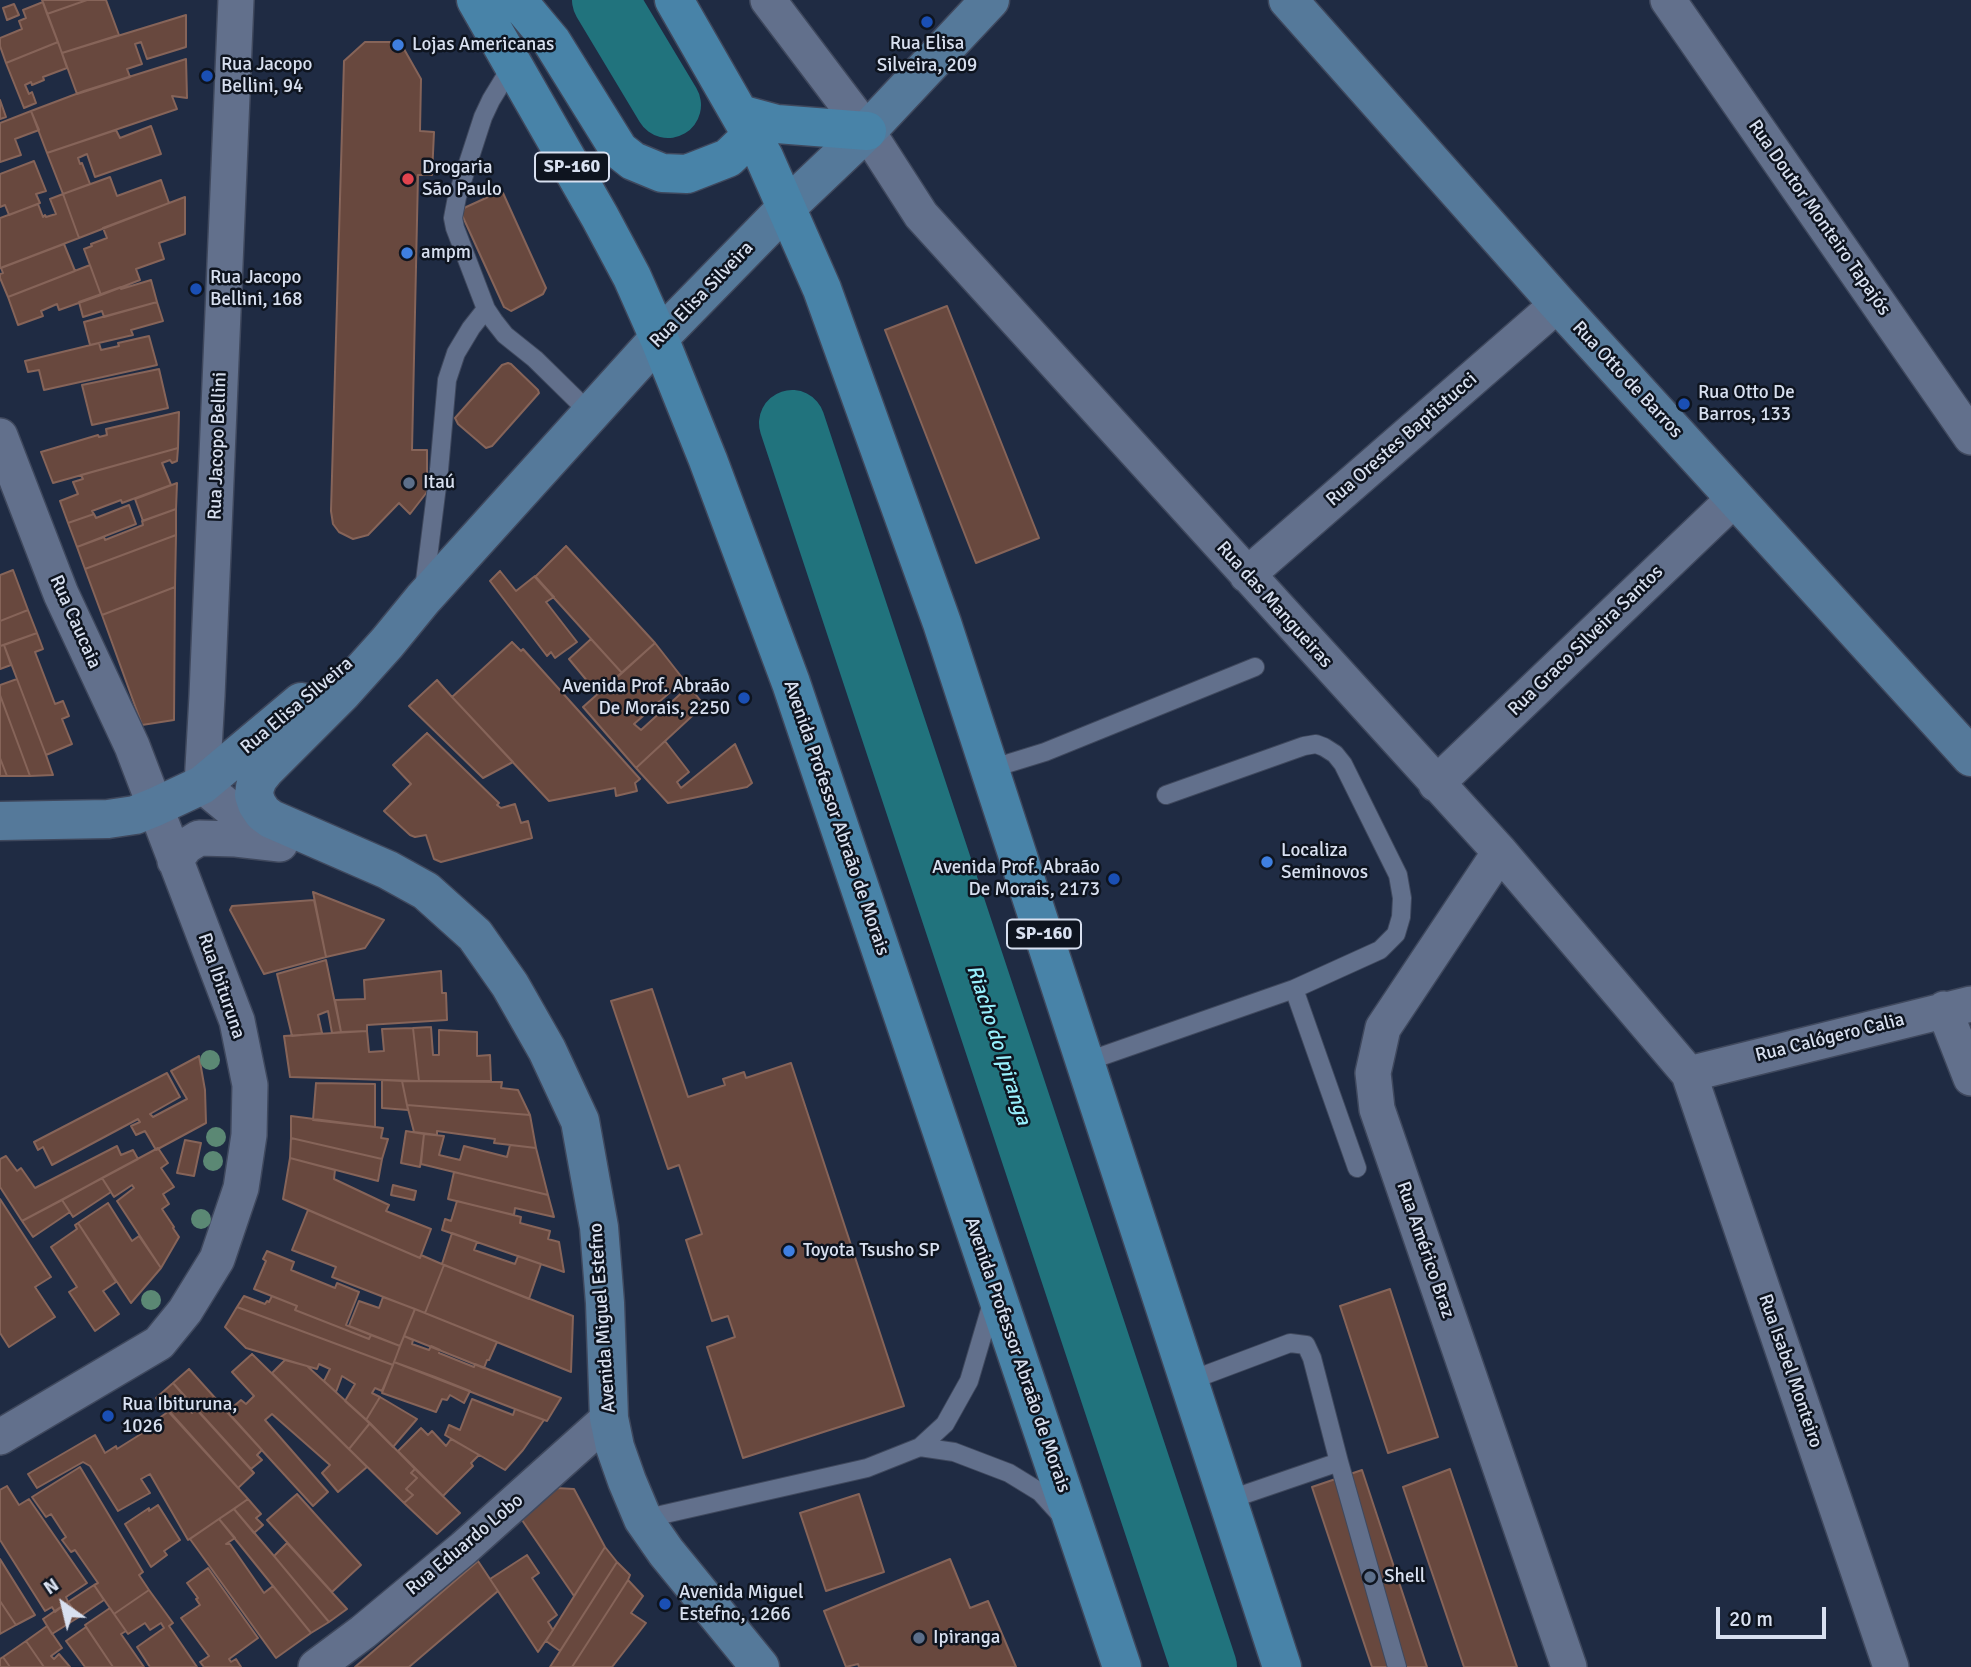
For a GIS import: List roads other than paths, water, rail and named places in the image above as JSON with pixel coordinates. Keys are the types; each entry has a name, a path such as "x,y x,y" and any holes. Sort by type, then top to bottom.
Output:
{"main road":[{"name":"Avenida Professor Abraão de Morais","path":"476,0 632,277 660,338 708,460 791,683 1122,1667"},
{"path":"517,0 552,42 619,150 633,161 663,173 687,174 728,158 746,124 867,131"},
{"name":"SP-160","path":"674,0 764,157 822,289 942,623 1282,1667"}],"street":[{"name":"Rua Jacopo Bellini","path":"202,785 236,0"},
{"path":"768,0 867,131"},
{"name":"Rua Elisa Silveira","path":"254,795 258,779 351,683 590,413 787,207 867,131 990,0"},
{"name":"Rua Otto de Barros","path":"1288,0 1558,304 1971,757"},
{"name":"Rua Doutor Monteiro Tapajós","path":"1668,0 1971,437"},
{"name":"Rua das Mangueiras","path":"867,131 922,215 1500,852 1689,1074"},
{"name":"Rua Orestes Baptistucci","path":"1247,575 1558,304"},
{"name":"Rua Caucaia","path":"0,436 61,594 132,747 155,807"},
{"name":"Rua Graco Silveira Santos","path":"1436,784 1735,498"},
{"name":"Rua Elisa Silveira","path":"202,785 423,599"},
{"path":"0,821 108,819 135,815 202,785 231,809 290,846"},
{"name":"Avenida Miguel Estefno","path":"254,795 263,813 271,819 388,870 426,891 475,935 510,985 547,1050 580,1122 598,1227 605,1303 610,1418 615,1447 643,1519 666,1552 760,1667"},
{"name":"Rua Ibituruna","path":"0,1437 159,1343 185,1311 217,1259 241,1188 249,1135 250,1085 240,1034 155,807"},
{"name":"Avenida Miguel Estefno","path":"175,861 187,846 199,838 236,839 350,854"},
{"name":"Rua Américo Braz","path":"1500,852 1383,1028 1373,1073 1377,1109 1569,1667"},
{"path":"1958,1007 1971,1078"},
{"name":"Rua Calógero Calia","path":"1689,1074 1958,1007"},
{"name":"Rua Isabel Monteiro","path":"1689,1074 1891,1667"},
{"name":"Rua Eduardo Lobo","path":"316,1667 363,1632 464,1548 610,1418"}],"lane":[{"path":"513,64 484,117 457,197 454,228 486,309 505,335 535,359 590,413"},
{"path":"423,599 447,380 456,353 486,309"},
{"path":"990,769 1045,752 1255,667"},
{"path":"1085,1062 1294,989 1380,950 1396,934 1402,898 1398,875 1343,764 1335,754 1324,747 1315,744 1304,746 1166,795"},
{"path":"1294,989 1357,1168"},
{"path":"643,1519 867,1468 920,1447 944,1424 969,1381 996,1291"},
{"path":"1189,1381 1290,1343 1306,1345 1312,1358 1397,1667"},
{"path":"920,1447 954,1452 1009,1473 1040,1492 1077,1532"},
{"path":"1228,1500 1339,1462"}],"waterway":[{"name":"Riacho do Ipiranga","path":"605,0 668,105"},
{"name":"Riacho do Ipiranga","path":"792,423 1204,1667"}],"place":[{"name":"Rua Elisa Silveira, 209","path":"927,22"},
{"name":"Lojas Americanas","path":"398,45"},
{"name":"Rua Jacopo Bellini, 94","path":"207,76"},
{"name":"Drogaria São Paulo","path":"408,179"},
{"name":"ampm","path":"407,253"},
{"name":"Rua Jacopo Bellini, 168","path":"196,289"},
{"name":"Rua Otto De Barros, 133","path":"1684,404"},
{"name":"Itaú","path":"409,483"},
{"name":"Avenida Prof. Abraão De Morais, 2250","path":"744,698"},
{"name":"Localiza Seminovos","path":"1267,862"},
{"name":"Avenida Prof. Abraão De Morais, 2173","path":"1114,879"},
{"name":"Toyota Tsusho SP","path":"789,1251"},
{"name":"Rua Ibituruna, 1026","path":"108,1416"},
{"name":"Shell","path":"1370,1577"},
{"name":"Avenida Miguel Estefno, 1266","path":"665,1604"},
{"name":"Ipiranga","path":"919,1638"}]}
